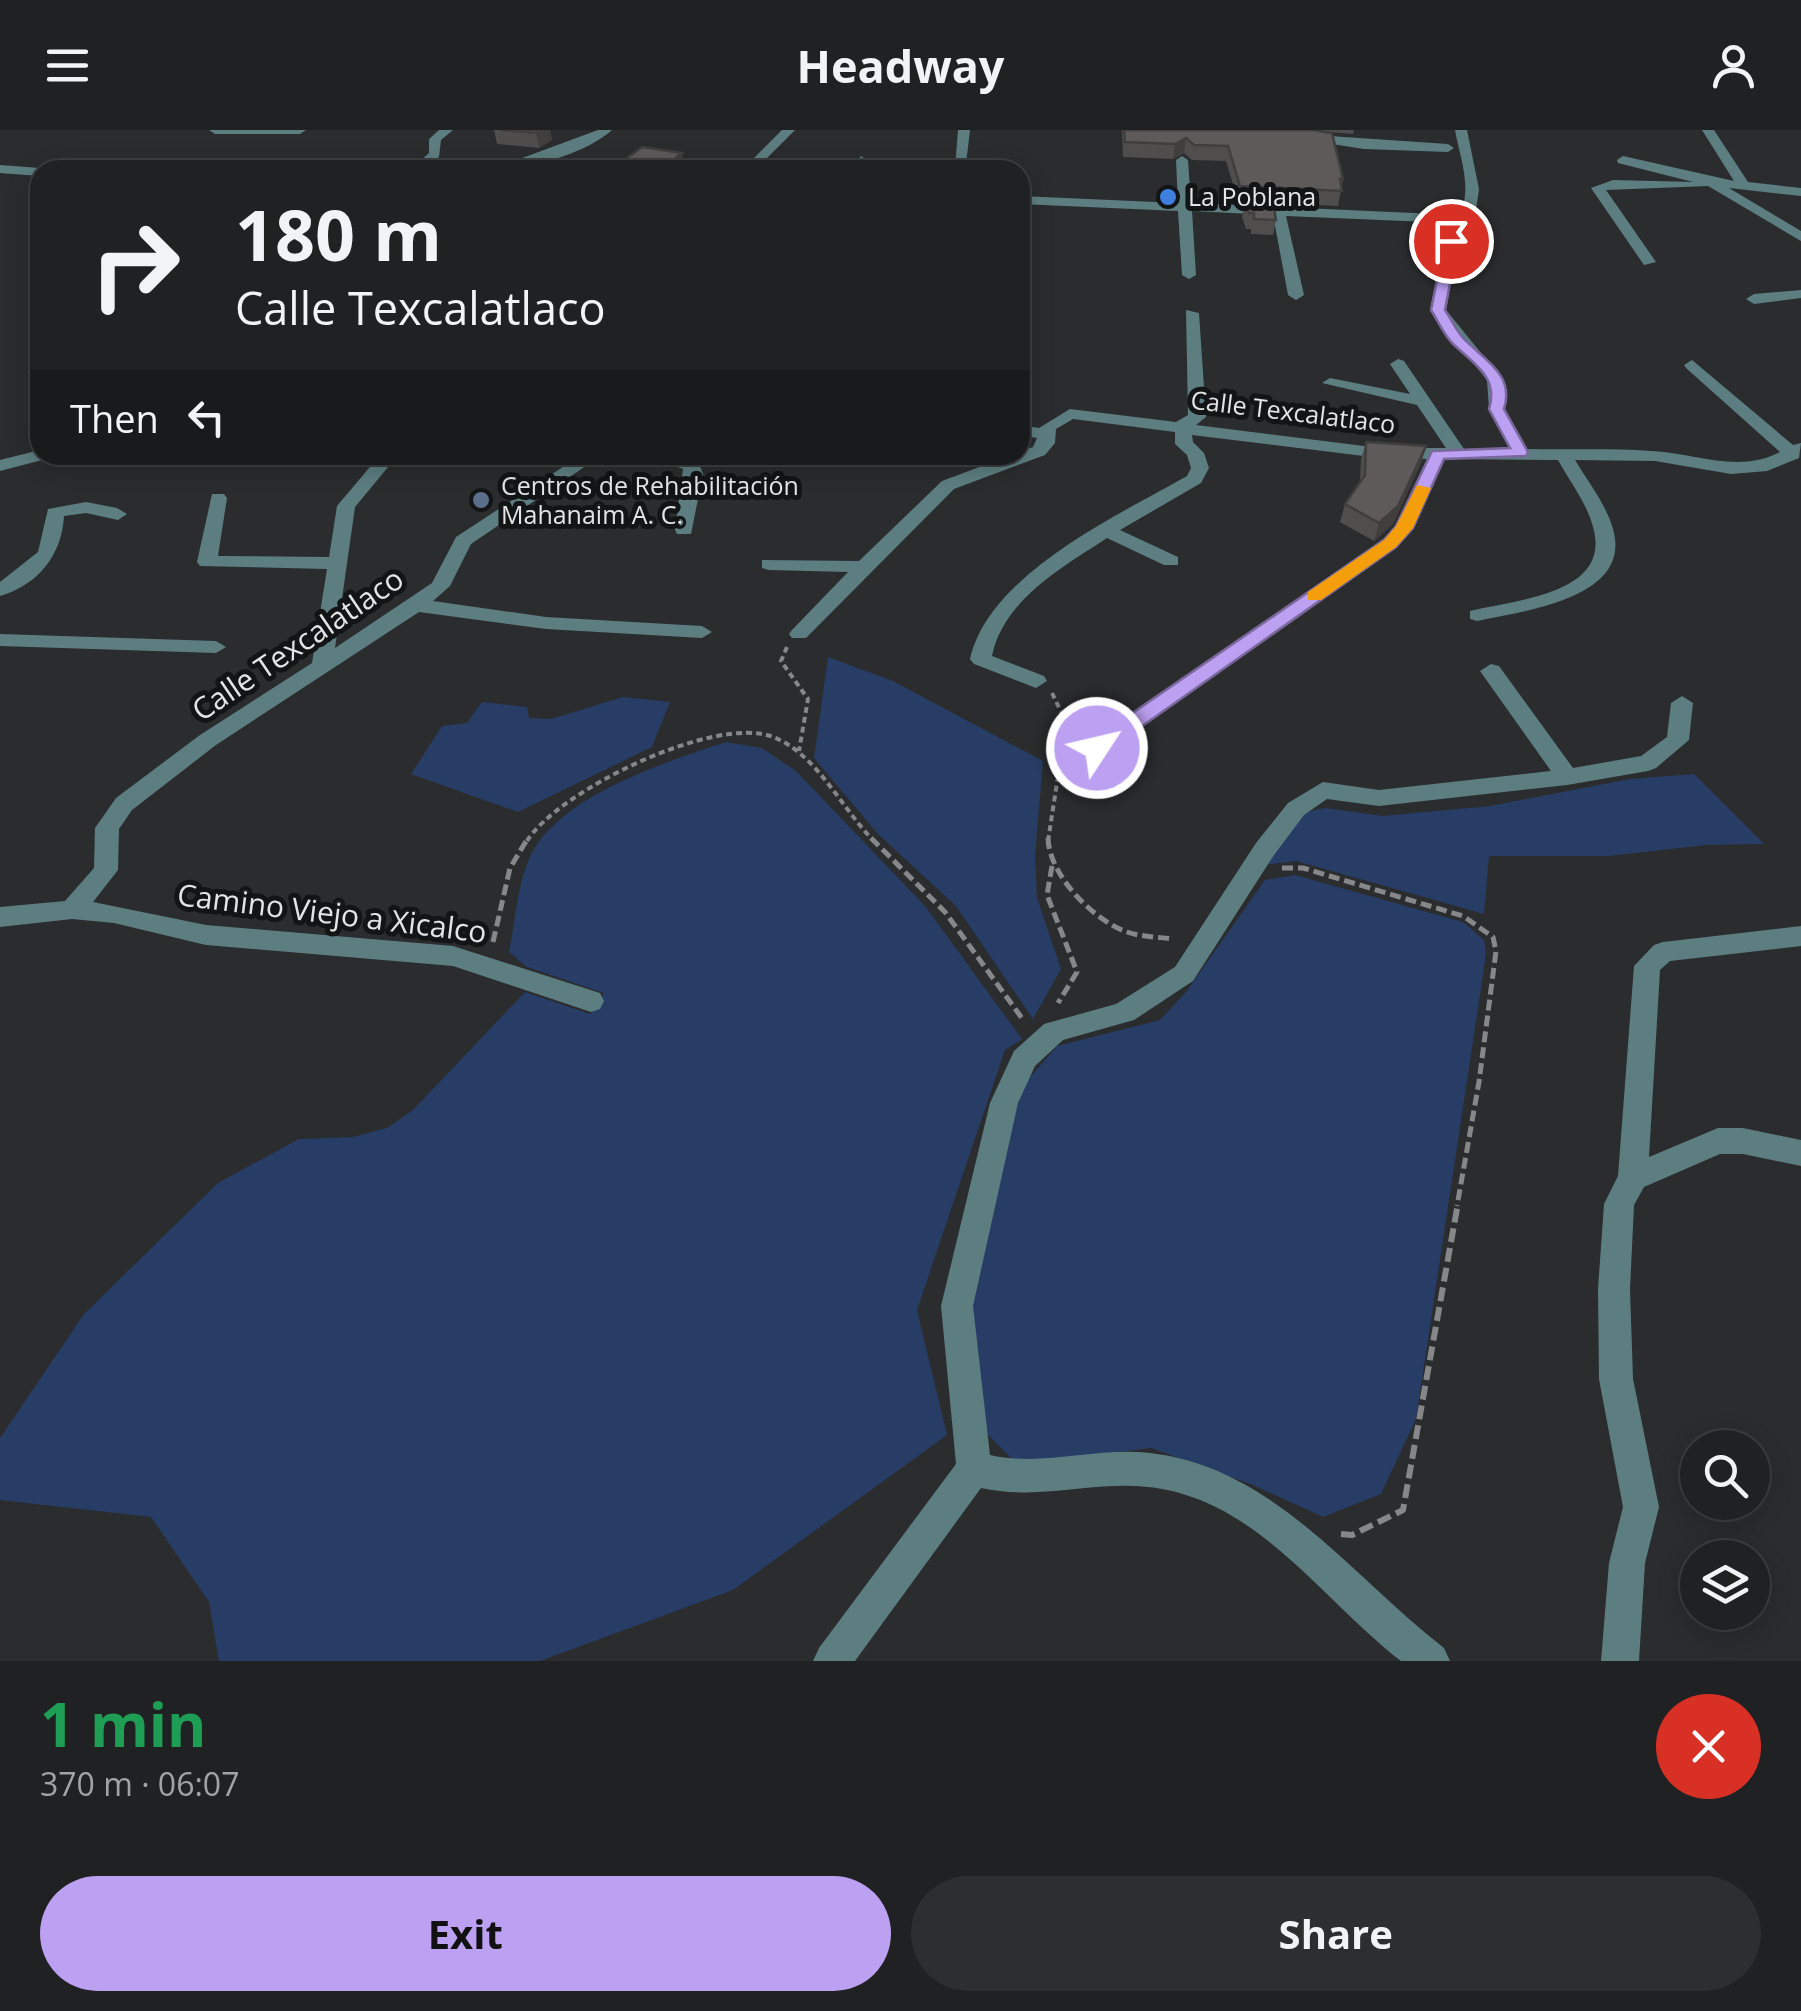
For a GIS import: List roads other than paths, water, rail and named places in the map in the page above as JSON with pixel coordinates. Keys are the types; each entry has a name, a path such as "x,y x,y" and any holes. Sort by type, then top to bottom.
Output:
{"street":[{"path":"215,130 300,130"},
{"path":"428,160 435,154 435,138 448,130"},
{"path":"522,160 588,142 606,130"},
{"path":"758,160 789,130"},
{"path":"960,160 964,130"},
{"path":"1248,130 1364,145 1448,148"},
{"path":"1460,130 1472,189 1469,210 1460,219 1451,241 1438,310 1456,339 1480,359 1498,382 1501,395 1496,409 1520,452"},
{"path":"1708,130 1744,187"},
{"path":"1182,160 1189,275"},
{"path":"1623,160 1710,182 1801,192"},
{"path":"0,169 30,171"},
{"path":"1649,262 1598,188 1612,184 1690,186 1710,182 1801,238"},
{"path":"1030,201 1460,219"},
{"path":"1279,214 1296,295"},
{"path":"1754,299 1801,294"},
{"path":"1036,681 981,659 980,650 1025,588 1062,558 1195,479 1199,460 1184,444 1184,426 1196,418 1190,313"},
{"path":"1097,748 1390,543 1404,528 1448,454 1422,400 1398,364"},
{"path":"1692,365 1797,451"},
{"path":"1330,383 1422,400"},
{"name":"Calle Texcalatlaco","path":"1030,454 1046,443 1049,426 1070,414 1380,452 1655,456 1731,469 1767,466 1797,451"},
{"path":"1030,432 1045,434"},
{"path":"1477,615 1570,593 1598,572 1605,558 1605,535 1563,454"},
{"path":"0,466 30,458"},
{"path":"322,666 346,506 381,465"},
{"name":"Calle Texcalatlaco","path":"72,910 106,870 108,828 124,804 208,740 415,605 440,586 463,541 577,465"},
{"path":"684,530 694,474 688,465"},
{"name":"Calle Texcalatlaco","path":"864,567 924,504 948,485 1002,465"},
{"path":"218,498 207,562 338,563"},
{"path":"0,590 34,570 44,559 54,543 55,514 62,509 118,514"},
{"path":"1107,531 1171,561"},
{"path":"769,564 864,567"},
{"path":"800,634 864,567"},
{"path":"415,605 546,623 702,632"},
{"path":"0,640 216,647"},
{"path":"1491,671 1568,777"},
{"path":"832,1661 974,1469 958,1306 1004,1103 1024,1058 1047,1038 1124,1012 1184,974 1244,879 1296,808 1323,790 1379,798 1568,777 1648,763 1678,740 1682,704"},
{"name":"Camino Viejo a Xicalco","path":"0,917 72,910 114,914 206,935 452,956 591,1002"},
{"path":"1620,1661 1625,1580 1641,1506 1615,1361 1619,1204 1632,1178 1648,966 1663,952 1801,936"},
{"path":"1632,1178 1718,1141 1742,1141 1801,1152"},
{"path":"974,1469 1022,1478 1095,1470 1152,1470 1222,1490 1283,1528 1418,1652"}],"place":[{"name":"La Poblana","path":"1168,197"},
{"name":"Centros de Rehabilitación Mahanaim A. C.","path":"481,500"}]}
